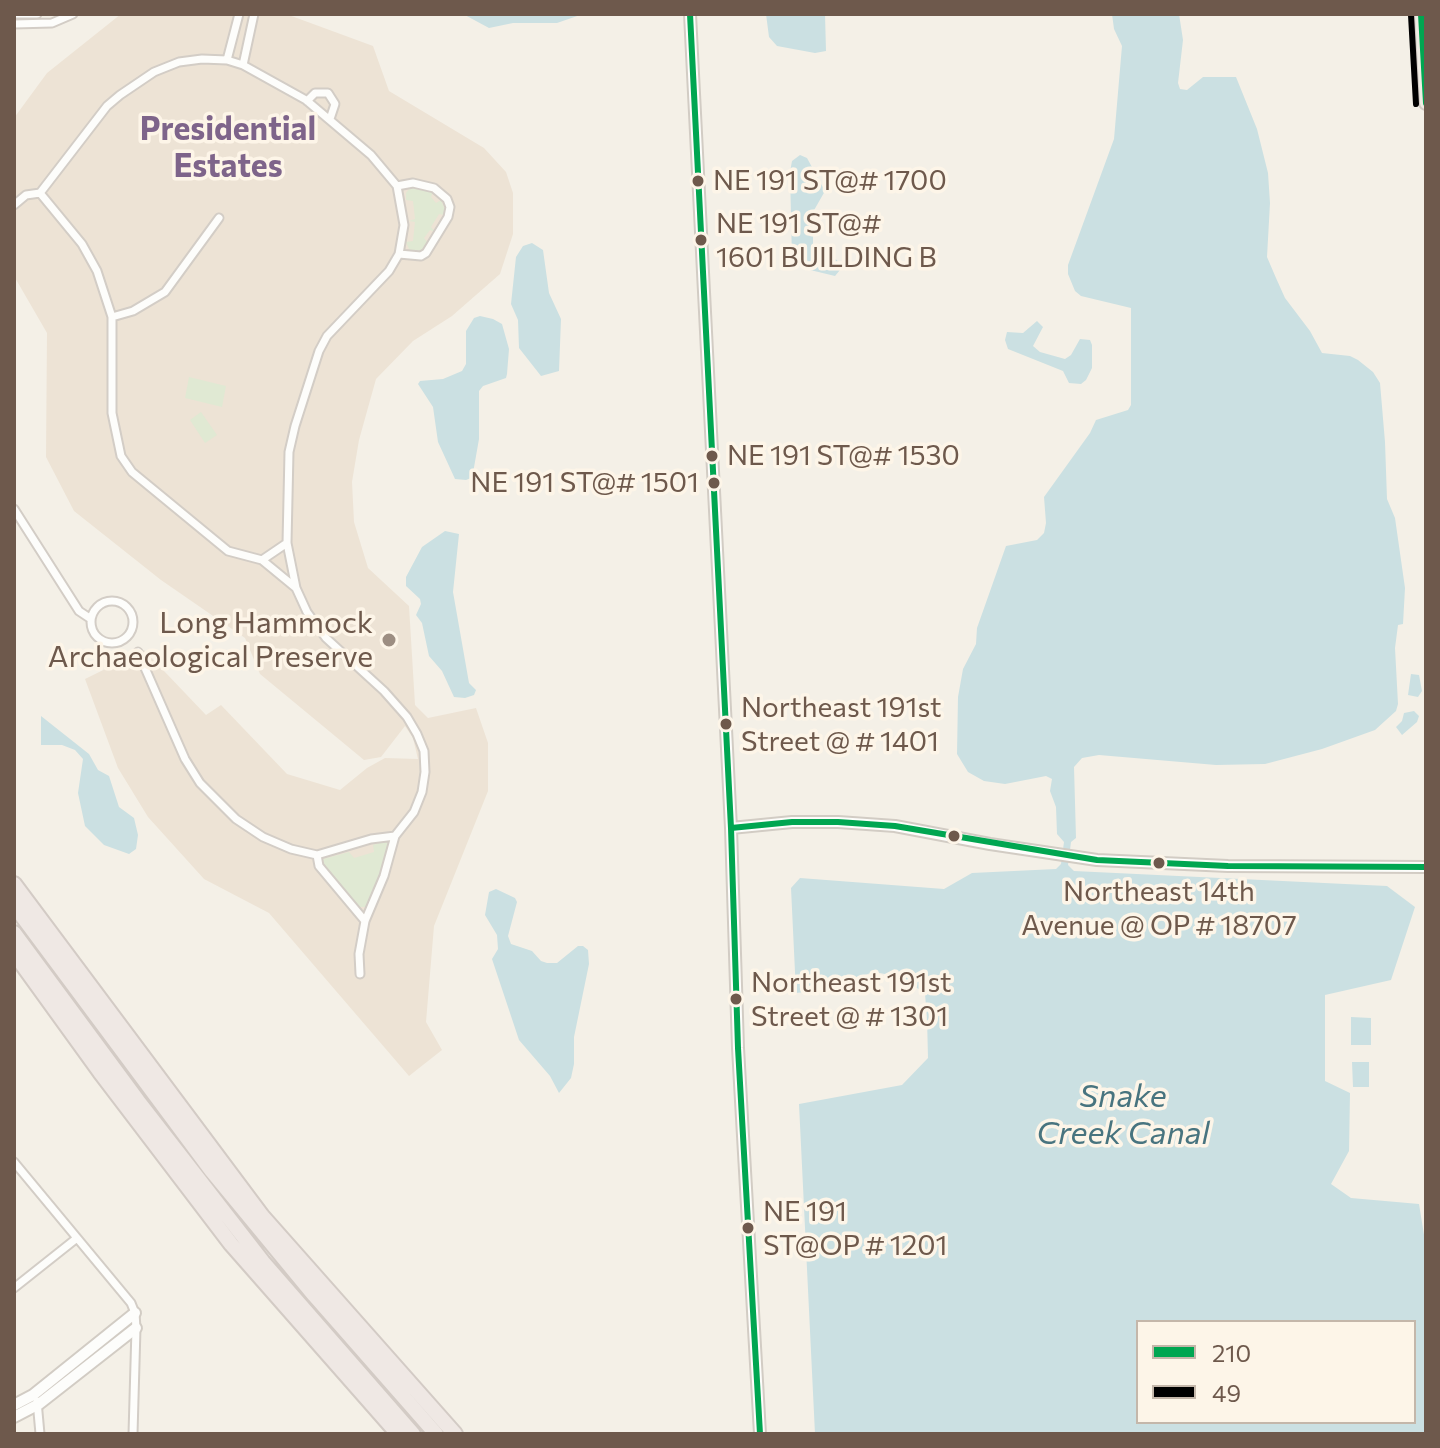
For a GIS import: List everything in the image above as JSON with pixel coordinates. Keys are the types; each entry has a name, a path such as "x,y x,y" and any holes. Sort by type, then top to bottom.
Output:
{"highway":[{"path":"14,884 262,1216 455,1434"},
{"path":"14,905 211,1170 314,1295 436,1434"},
{"path":"14,933 138,1101 263,1262 413,1434"},
{"path":"14,953 231,1244 399,1434"}],"main road":[{"path":"1421,14 1426,103"}],"street":[{"path":"14,14 37,14"},
{"path":"14,24 52,23 73,14"},
{"path":"227,60 239,14"},
{"path":"243,65 254,14"},
{"path":"690,14 731,828 738,1048 760,1434"},
{"path":"14,205 26,195 40,193 107,106 139,80 179,62 227,60 243,65 307,101 371,155 397,186 404,225 399,254 389,271 327,336 319,351 289,452 287,543 296,588 307,612 326,638 384,691 407,717 424,751 422,792 414,812 395,836 384,876 365,921 359,954 360,974"},
{"path":"307,101 315,93 328,93 335,104 330,119"},
{"path":"397,186 413,183 434,188 447,199 450,207 448,217 426,253 421,256 399,254"},
{"path":"40,193 82,244 97,271 112,317 112,413 121,456 132,472 208,536 228,551 262,560 296,588"},
{"path":"112,317 133,311 165,292 219,218"},
{"path":"14,509 79,611 91,619 95,635 115,643 127,636 133,622 125,605 113,601 100,604 91,619"},
{"path":"262,560 287,543"},
{"path":"138,652 185,759 200,783 236,819 263,837 291,849 317,855 371,839 395,836"},
{"path":"731,828 792,822 895,826 1077,857 1228,866 1426,867"},
{"path":"317,855 319,866 365,921"},
{"path":"14,1162 131,1303 136,1328 133,1434"},
{"path":"14,1288 77,1238"},
{"path":"14,1405 36,1400 135,1313"},
{"path":"14,1417 136,1328"},
{"path":"36,1400 40,1434"}],"shaded area":[{"name":"Presidential Estates","path":"121,14 286,14 373,46 389,91 484,148 506,172 513,193 513,234 500,274 452,316 413,341 376,379 359,440 352,482 354,522 368,568 409,606 415,705 428,718 476,708 488,743 488,791 434,926 426,1022 442,1050 409,1076 269,913 204,879 148,817 118,768 85,679 144,650 206,715 221,705 287,774 340,790 385,758 418,759 413,738 405,726 381,757 364,760 260,674 245,638 161,580 74,511 46,457 47,333 14,276 14,118 47,73"}],"green space":[{"path":"416,187 433,192 431,197 436,203 441,200 445,210 444,215 439,214 431,227 435,232 430,230 424,238 428,243 419,253 410,251 406,242 413,241 415,222 409,221 415,219 413,201 406,200 406,193"},
{"path":"189,377 226,386 222,407 185,398"},
{"path":"201,412 217,435 205,443 190,420"},
{"path":"385,841 389,848 378,884 367,907 359,907 323,859 349,852 354,858 374,852 373,845"}],"water":[{"path":"463,14 583,14 557,23 513,23 489,28"},
{"path":"766,14 825,14 826,51 815,53 777,46 769,37"},
{"name":"Snake Creek Canal","path":"1112,14 1179,14 1183,40 1180,89 1187,90 1203,77 1236,77 1257,129 1268,173 1267,257 1285,298 1322,353 1358,360 1373,372 1380,383 1387,499 1395,518 1405,588 1403,624 1398,625 1395,648 1398,704 1396,711 1375,730 1322,749 1265,764 1216,765 1099,755 1082,758 1074,767 1076,838 1071,842 1068,865 1074,871 1387,886 1415,907 1391,980 1325,995 1325,1081 1350,1093 1349,1151 1331,1184 1351,1198 1419,1204 1426,1247 1426,1434 815,1434 799,1104 902,1085 928,1058 927,1018 925,994 904,978 875,972 849,979 837,988 796,993 791,888 800,878 944,889 972,873 1056,869 1061,864 1064,842 1057,834 1056,807 1050,791 1052,779 1046,776 1005,784 984,781 968,772 957,754 958,697 963,669 976,644 977,628 1006,546 1037,540 1044,533 1044,497 1096,420 1128,410 1131,405 1131,308 1081,296 1075,291 1068,274 1068,265 1114,139 1122,46 1114,29"},
{"path":"800,155 807,158 825,191 813,212 813,244 818,253 837,260 840,270 835,276 806,269 796,265 792,259 790,172 792,161"},
{"path":"532,243 543,250 549,293 561,319 559,371 541,376 519,348 518,320 511,304 516,257 523,246"},
{"path":"480,316 502,324 509,349 507,374 506,378 483,386 479,391 479,439 473,473 466,480 455,479 438,442 433,407 418,384 462,371 466,364 466,331 474,318"},
{"path":"1037,321 1043,327 1033,346 1040,352 1065,359 1080,339 1090,340 1092,368 1081,384 1069,383 1063,371 1008,349 1005,340 1007,332 1023,333"},
{"path":"445,531 459,534 453,592 469,683 476,690 474,695 465,698 454,697 442,671 429,656 422,623 416,615 420,599 406,586 406,577 422,547"},
{"path":"1411,674 1419,675 1422,691 1418,697 1408,695"},
{"path":"1414,711 1419,716 1417,722 1402,735 1396,727 1404,713"},
{"path":"41,716 89,754 98,770 109,776 119,807 134,818 138,835 136,849 129,854 104,845 85,826 78,793 83,759 75,750 62,745 41,745"},
{"path":"496,889 517,902 508,936 511,944 532,951 547,963 557,963 578,946 588,950 589,964 574,1037 574,1064 571,1078 559,1093 550,1076 519,1040 492,959 498,949 497,935 485,915 489,892"},
{"path":"1351,1017 1371,1018 1371,1045 1351,1045"},
{"path":"1352,1062 1369,1062 1369,1087 1353,1087"}],"transit line":[{"name":"210","path":"690,14 731,828 738,1048 760,1434"},
{"name":"210","path":"1421,14 1426,103"},
{"name":"49","path":"1411,15 1416,104"},
{"name":"210","path":"731,828 792,822 838,822 895,826 1097,860 1228,866 1426,867"}],"place":[{"name":"NE 191 ST@# 1700","path":"698,181"},
{"name":"NE 191 ST@# 1601 BUILDING B","path":"701,240"},
{"name":"NE 191 ST@# 1530","path":"712,456"},
{"name":"NE 191 ST@# 1501","path":"714,483"},
{"name":"Long Hammock Archaeological Preserve","path":"389,640"},
{"name":"Northeast 191st Street @ # 1401","path":"726,724"},
{"name":"Northeast 14th Avenue @ OP # 18707","path":"1159,863"},
{"name":"Northeast 191st Street @ # 1301","path":"736,999"},
{"name":"NE 191 ST@OP # 1201","path":"748,1228"}],"district":[{"name":"Presidential Estates","path":"228,148"}]}
